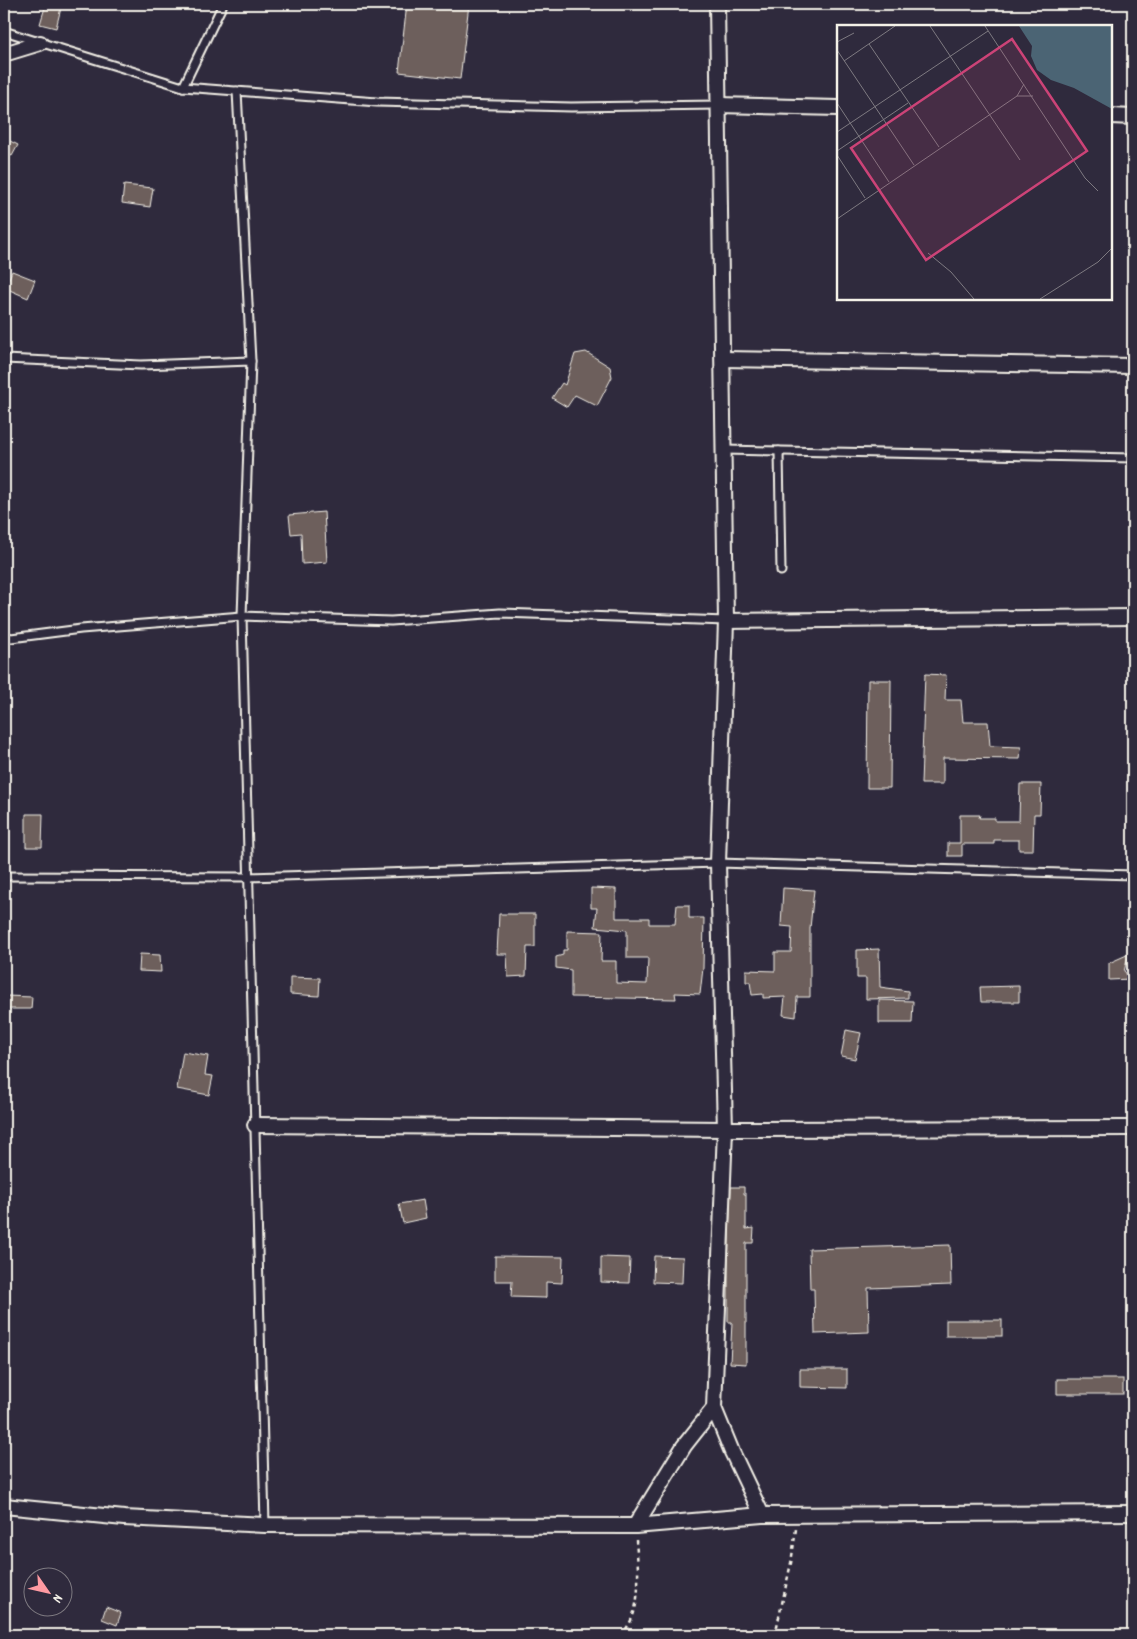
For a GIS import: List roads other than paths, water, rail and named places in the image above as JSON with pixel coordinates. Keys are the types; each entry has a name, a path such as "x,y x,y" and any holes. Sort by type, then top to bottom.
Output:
{"street":[{"path":"717,4 726,621 718,863 725,1128 714,1408 732,1452 762,1515"},
{"path":"4,54 40,43"},
{"path":"718,105 837,108"},
{"path":"1112,116 1133,117"},
{"path":"723,359 1133,366"},
{"path":"726,621 1133,617"},
{"path":"255,1125 1133,1128"},
{"path":"636,1526 684,1446 714,1408"},
{"path":"4,1506 124,1518 266,1526 636,1526 762,1515 1133,1513"}],"lane":[{"path":"183,87 223,4"},
{"path":"4,31 183,87 377,102 561,107 718,105"},
{"path":"237,91 251,361 242,616 247,878 266,1526"},
{"path":"4,359 141,365 251,361"},
{"path":"725,450 1133,458"},
{"path":"779,451 781,571"},
{"path":"4,634 12,638 81,629 242,616 391,621 500,614 726,621"},
{"path":"4,876 247,878 718,863 1133,875"}]}
